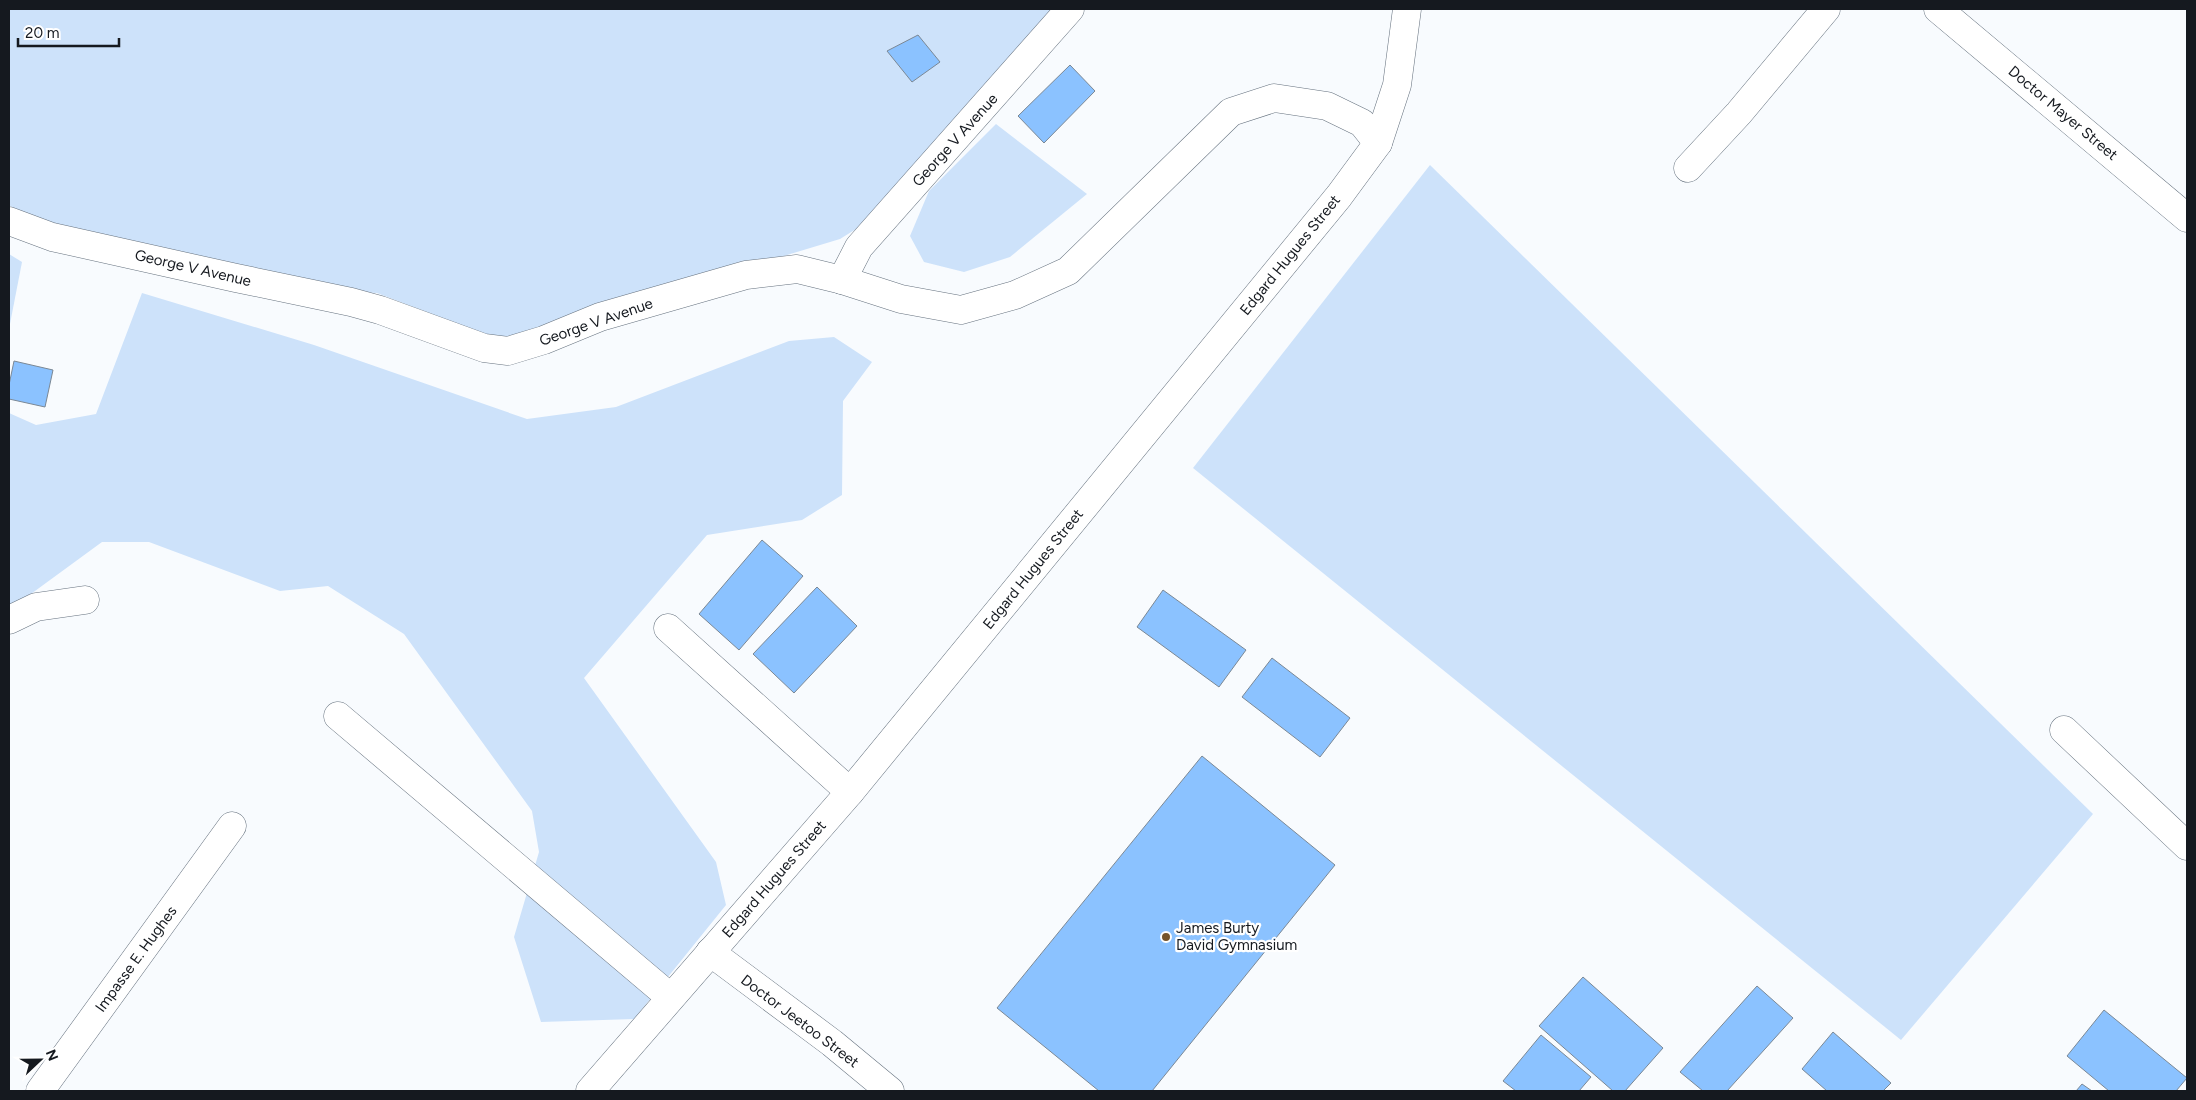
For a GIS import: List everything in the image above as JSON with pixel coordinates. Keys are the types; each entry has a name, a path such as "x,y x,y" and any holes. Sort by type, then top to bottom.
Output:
{"street":[{"name":"George V Avenue","path":"9,221 52,237 358,304 380,310 484,348 508,351 544,340 600,317 746,275 797,269 842,280 859,247 1070,9"},
{"name":"Edgard Hugues Street","path":"590,1091 850,792 1339,196 1378,143 1398,85 1406,9"},
{"path":"1688,168 1738,113 1826,9"},
{"name":"Doctor Mayer Street","path":"1938,9 2184,207"},
{"path":"842,280 901,299 961,310 1015,295 1068,271 1231,112 1274,98 1326,106 1362,123 1378,143"},
{"path":"9,620 36,607 85,600"},
{"path":"668,628 850,792"},
{"path":"338,716 670,997"},
{"path":"2064,730 2187,846"},
{"name":"Impasse E. Hughes","path":"40,1091 232,826"},
{"name":"Doctor Jeetoo Street","path":"710,952 832,1043 890,1091"}],"shaded area":[{"path":"9,9 1056,9 1050,45 1042,62 925,174 877,216 840,239 787,255 530,349 486,335 377,293 224,284 66,241 9,205"},
{"path":"996,124 1087,194 1010,257 964,272 924,262 910,236 929,191"},
{"path":"1430,165 2093,814 1901,1040 1193,468"},
{"path":"9,254 22,262 9,329"},
{"path":"142,293 314,345 527,419 616,407 789,341 834,337 872,362 843,401 842,495 802,520 707,535 584,678 716,862 726,905 634,1019 541,1022 514,937 539,852 532,811 404,634 328,586 280,591 149,542 102,542 9,610 9,413 36,425 96,414"}],"building":[{"path":"918,35 940,62 912,82 887,51"},
{"path":"1070,65 1095,91 1044,143 1018,116"},
{"path":"14,361 53,370 45,407 9,399 9,385"},
{"path":"762,540 803,576 739,650 699,614"},
{"path":"817,587 857,626 794,693 753,654"},
{"path":"1163,590 1246,650 1219,687 1137,627"},
{"path":"1272,658 1350,718 1320,757 1242,697"},
{"name":"James Burty David Gymnasium","path":"1202,756 1335,865 1152,1091 1099,1091 997,1008"},
{"path":"1583,977 1663,1048 1625,1091 1613,1091 1539,1026"},
{"path":"1757,986 1793,1018 1727,1091 1703,1091 1680,1072"},
{"path":"2104,1010 2187,1078 2176,1091 2109,1091 2067,1056"},
{"path":"1833,1032 1891,1083 1883,1091 1827,1091 1802,1069"},
{"path":"1541,1035 1591,1077 1579,1091 1516,1091 1503,1081"},
{"path":"2082,1084 2092,1091 2076,1091"}],"place":[{"name":"James Burty David Gymnasium","path":"1166,937"}]}
